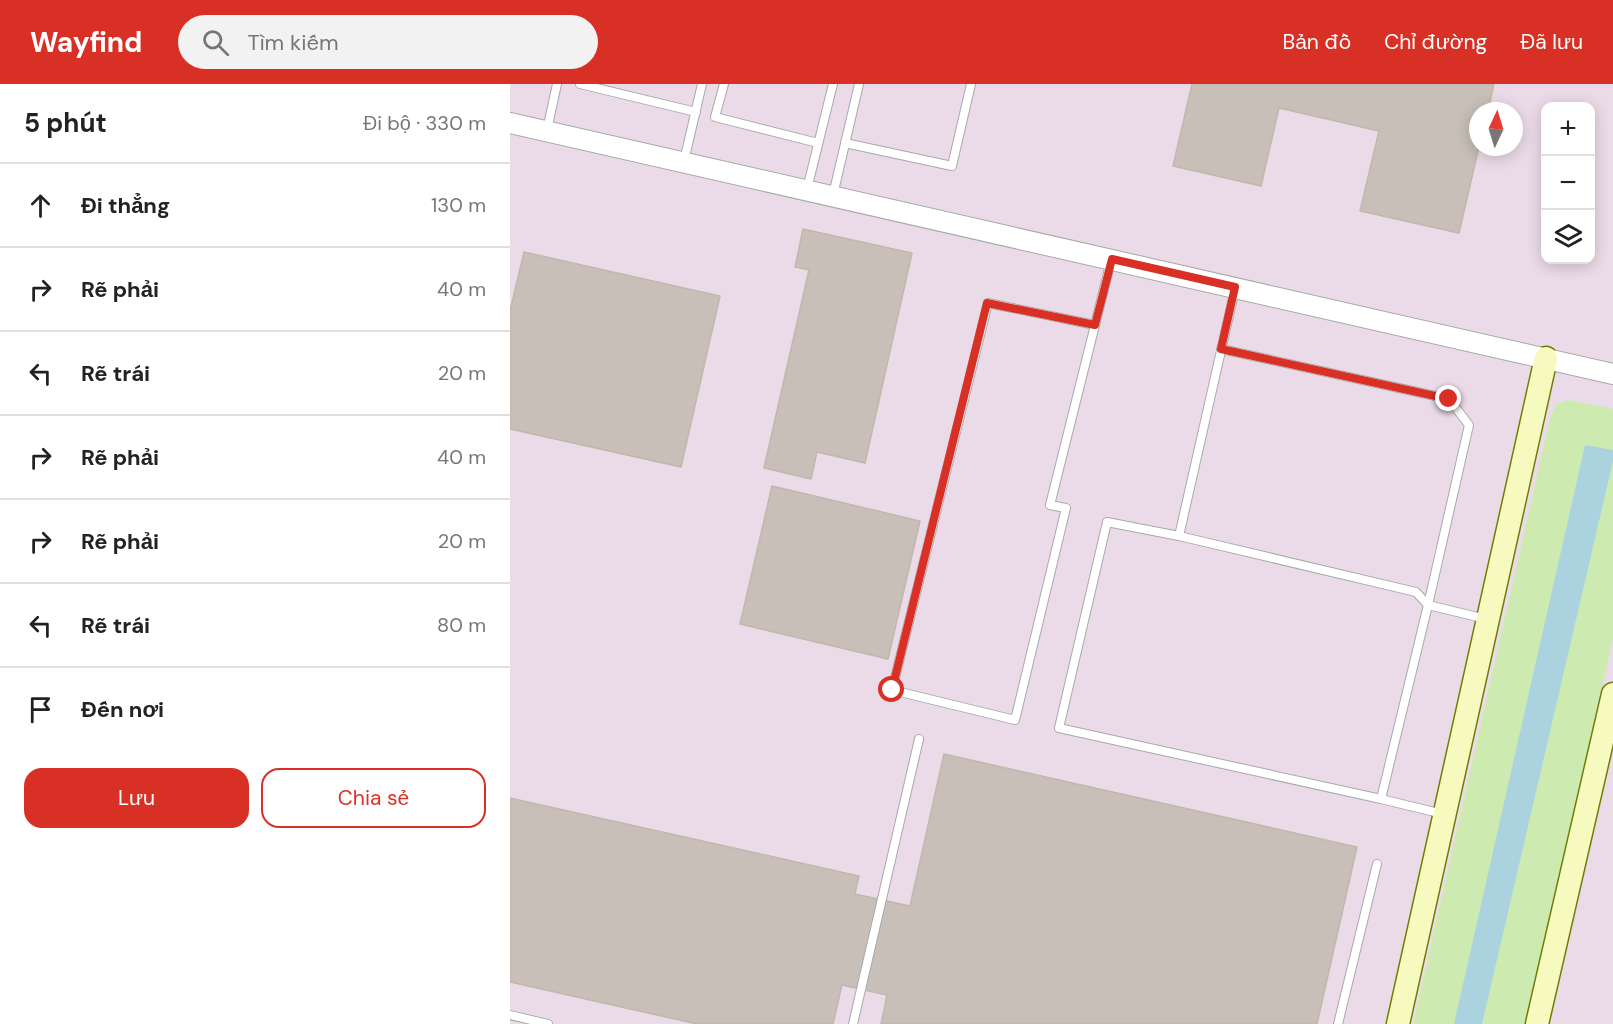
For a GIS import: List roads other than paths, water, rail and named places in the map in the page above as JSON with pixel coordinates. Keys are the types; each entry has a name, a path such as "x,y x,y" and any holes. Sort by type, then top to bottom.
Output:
{"main road":[{"path":"1398,1024 1546,358"},
{"path":"1537,1024 1613,694"}],"street":[{"path":"510,123 1613,374"}],"lane":[{"path":"547,131 557,84"},
{"path":"580,84 696,112"},
{"path":"684,162 702,84"},
{"path":"724,84 715,117 818,142"},
{"path":"807,190 832,84"},
{"path":"833,196 859,84"},
{"path":"845,143 952,166 971,84"},
{"path":"1095,325 987,303 892,690 1015,720 1066,508 1050,505 1112,259"},
{"path":"1179,536 1235,287"},
{"path":"1221,349 1449,399 1469,425 1381,799"},
{"path":"1445,815 1059,728 1107,522 1179,536 1416,592 1428,605 1488,619"},
{"path":"853,1024 919,739"},
{"path":"1338,1024 1377,864"},
{"path":"510,1015 548,1024"}],"water":[{"path":"1585,445 1613,450 1613,461 1482,1024 1454,1024"}]}
